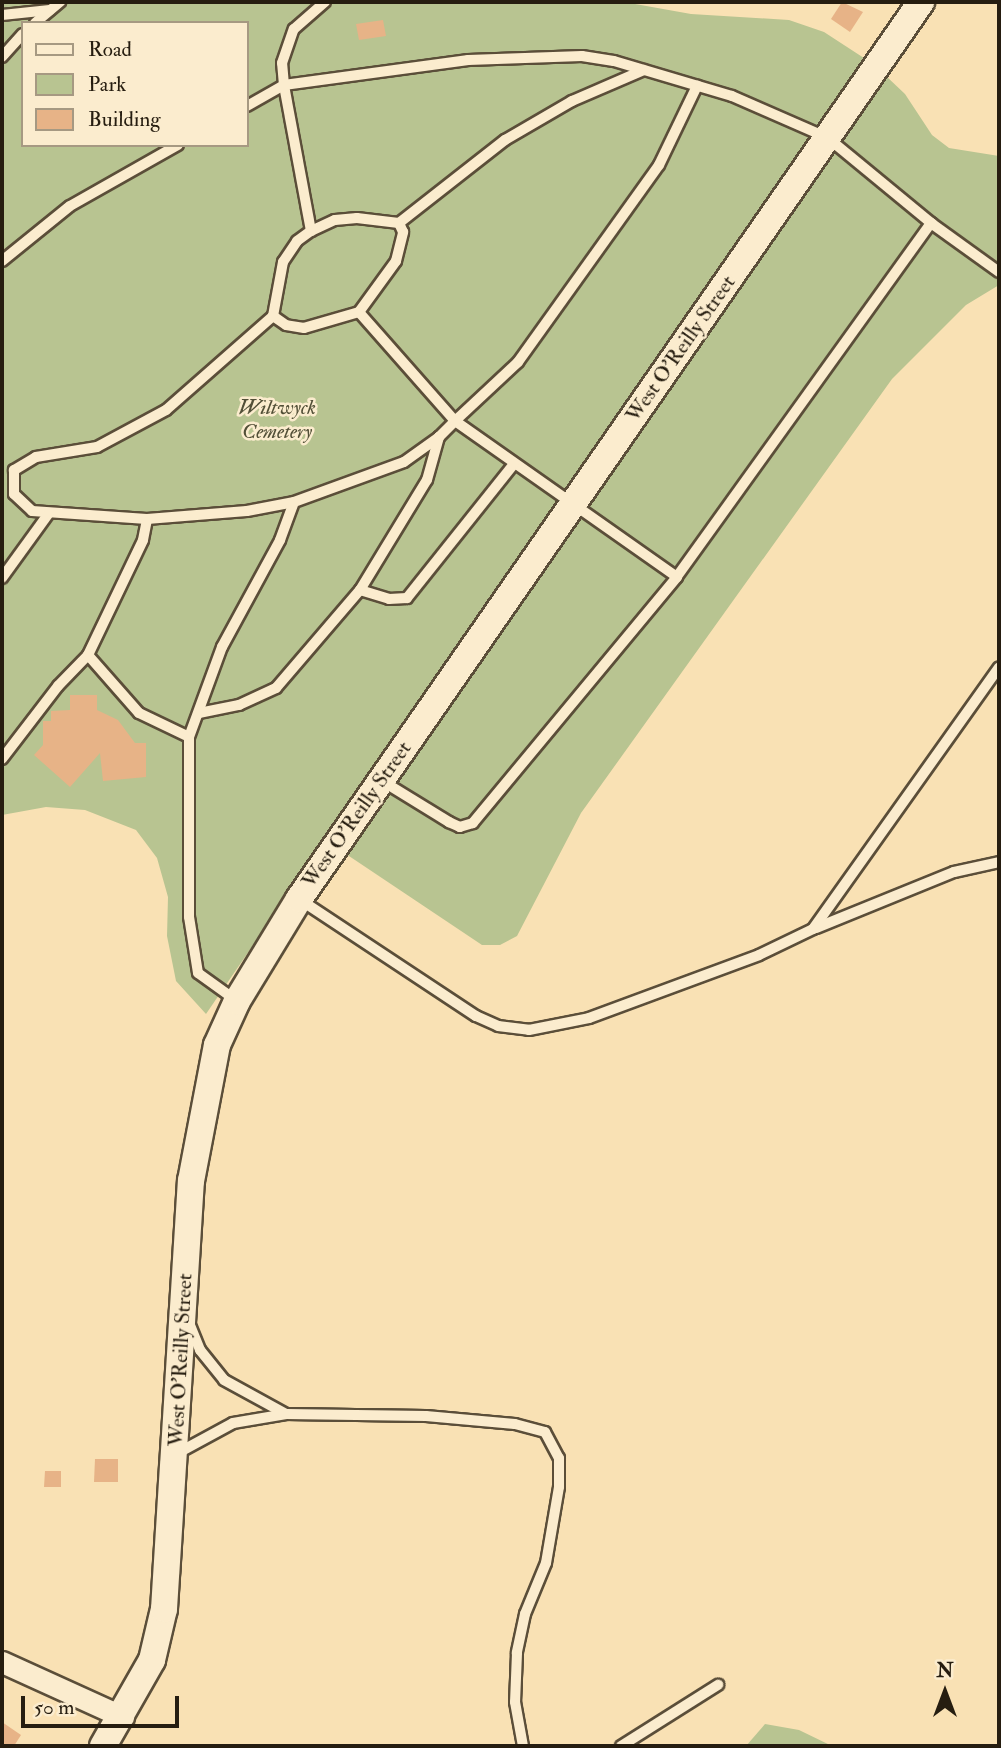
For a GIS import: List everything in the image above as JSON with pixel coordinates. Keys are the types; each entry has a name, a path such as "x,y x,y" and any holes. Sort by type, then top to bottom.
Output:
{"street":[{"name":"West O'Reilly Street","path":"103,1746 123,1717 152,1660 164,1609 176,1454 191,1181 203,1104 217,1045 237,1001 299,899 921,2"},
{"path":"2,1662 123,1717"}],"lane":[{"path":"2,15 50,10 60,2"},
{"path":"311,231 282,63 294,29 325,2"},
{"path":"2,57 21,36"},
{"path":"248,105 284,85 468,60 582,56 644,70 732,96 828,138 931,223 999,272"},
{"path":"644,70 572,101 505,140 399,223 357,218 335,220 297,240 283,262 274,316 166,410 97,447 36,457 14,470 14,494 32,511 49,513 147,519 247,511 294,502 404,462 439,437 518,362 568,298 659,165 697,86"},
{"path":"3,259 70,206 174,147"},
{"path":"274,316 285,325 304,328 359,312 396,261 403,232 399,223"},
{"path":"382,780 449,822 460,827 473,823 677,577 931,223"},
{"path":"359,312 456,421 513,465 574,503 677,577"},
{"path":"199,713 239,705 276,688 360,590 427,480 439,437"},
{"path":"360,590 388,599 407,598 513,465"},
{"path":"237,1001 198,973 189,917 189,737 222,647 280,540 294,502"},
{"path":"2,578 49,513"},
{"path":"2,759 58,686 88,655 143,540 147,519"},
{"path":"88,655 139,713 189,737"},
{"path":"813,929 999,667"},
{"path":"299,899 476,1016 514,1030 548,1029 589,1018 758,955 813,929 954,873 999,862"},
{"path":"184,1310 200,1350 224,1380 286,1414"},
{"path":"176,1454 233,1423 286,1414 426,1416 515,1424 545,1432 559,1458 559,1487 547,1563 525,1614 517,1653 515,1702 523,1746"},
{"path":"621,1746 718,1685"}],"green space":[{"name":"Wiltwyck Cemetery","path":"2,2 624,2 691,14 789,20 824,32 867,60 555,503 206,1014 176,981 167,936 168,897 157,858 136,830 85,810 46,807 2,815"},
{"path":"886,76 905,94 932,135 949,148 999,156 999,285 966,305 892,379 581,813 517,936 500,945 482,945 346,854"},
{"path":"765,1724 799,1730 832,1746 746,1746"}],"building":[{"path":"842,2 863,12 850,32 831,19"},
{"path":"383,20 386,36 359,40 356,24"},
{"path":"70,695 97,695 97,710 118,720 135,743 146,743 146,777 103,781 100,753 70,787 34,755 43,745 43,721 51,721 51,711 70,710"},
{"path":"95,1459 118,1459 118,1482 94,1482"},
{"path":"45,1471 61,1471 61,1487 44,1487"},
{"path":"2,1722 21,1735 14,1746 2,1746"}]}
